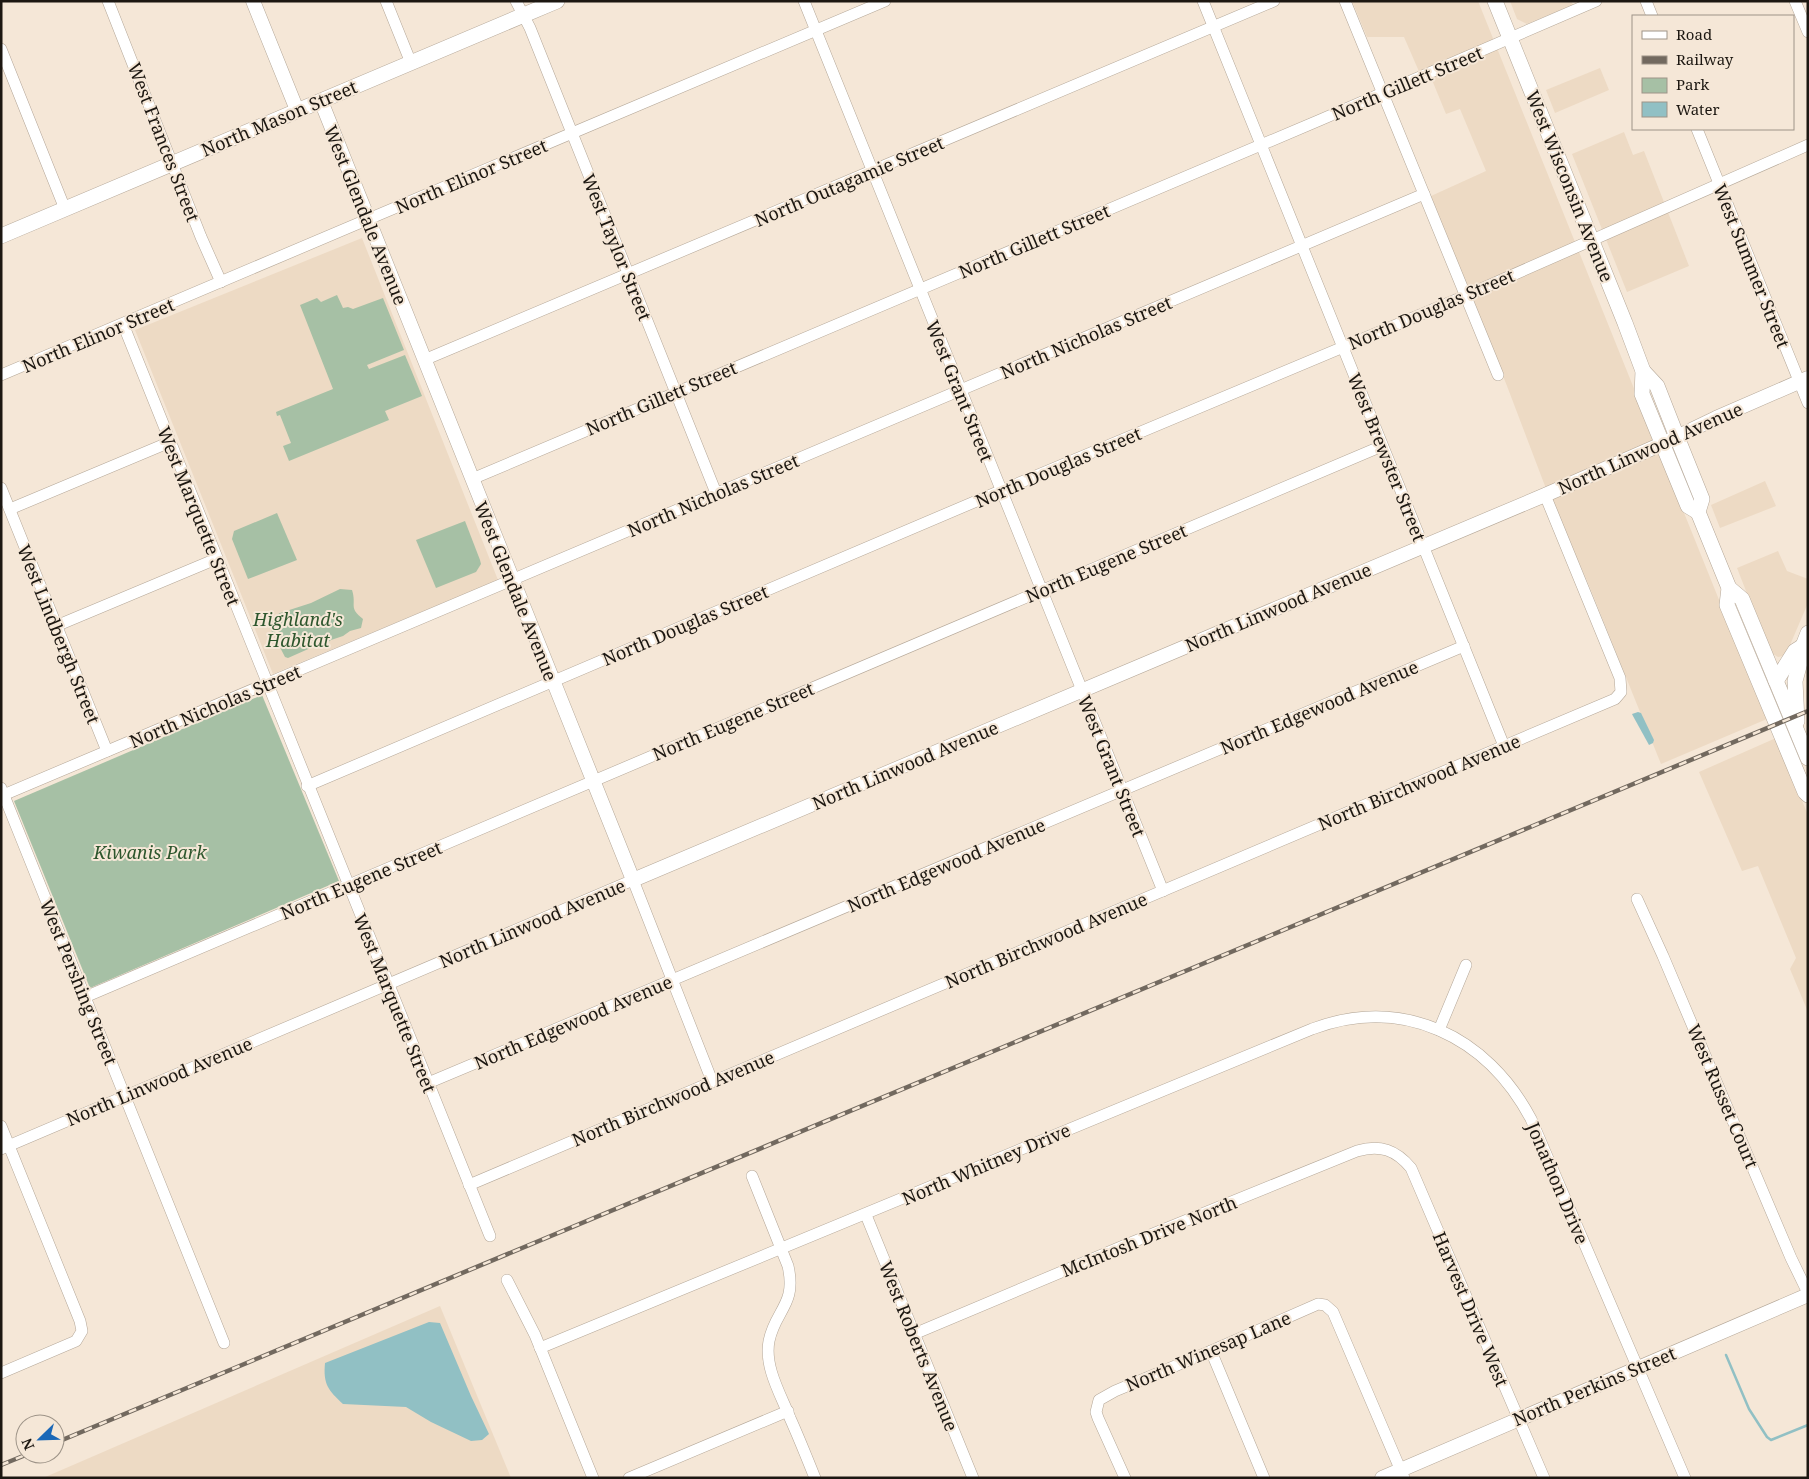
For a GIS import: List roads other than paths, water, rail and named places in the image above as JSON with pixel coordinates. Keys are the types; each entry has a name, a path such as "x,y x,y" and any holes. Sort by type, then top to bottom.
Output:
{"main road":[{"name":"North Mason Street","path":"1,236 556,1"},
{"name":"West Wisconsin Avenue","path":"1495,1 1643,371 1657,386 1702,499 1698,512"},
{"name":"West Wisconsin Avenue","path":"1643,371 1642,394 1688,506 1698,512 1729,588 1742,600 1808,758"},
{"name":"West Wisconsin Avenue","path":"1729,588 1727,605 1805,792 1808,795"},
{"path":"1735,624 1744,623 1751,636 1761,646"},
{"path":"1776,681 1805,639"},
{"path":"1798,735 1795,687 1805,639"},
{"path":"1762,689 1776,681 1792,679 1797,675"}],"street":[{"name":"West Frances Street","path":"108,1 201,237 221,282"},
{"path":"254,1 297,110"},
{"path":"386,1 411,62"},
{"name":"West Taylor Street","path":"516,1 530,28 716,493"},
{"name":"West Grant Street","path":"804,1 1000,491 1163,891"},
{"name":"North Elinor Street","path":"1,375 885,1"},
{"name":"West Brewster Street","path":"1203,1 1504,746"},
{"name":"North Outagamie Street","path":"424,360 1274,1"},
{"path":"1346,1 1498,375"},
{"name":"North Gillett Street","path":"472,479 1261,146 1596,1"},
{"path":"1646,1 1652,15"},
{"path":"1796,1 1808,32"},
{"path":"1,49 65,209"},
{"name":"West Glendale Avenue","path":"321,101 552,682 673,980 712,1082"},
{"name":"West Summer Street","path":"1697,130 1803,380 1808,403"},
{"name":"North Douglas Street","path":"307,786 1000,491 1465,296 1808,145"},
{"name":"North Nicholas Street","path":"2,793 267,684 1424,194"},
{"name":"West Marquette Street","path":"123,324 307,786 490,1236"},
{"name":"North Linwood Avenue","path":"5,1147 298,1021 388,985 1545,495 1803,380"},
{"path":"10,509 170,442"},
{"name":"North Eugene Street","path":"85,996 1382,446"},
{"name":"West Lindbergh Street","path":"1,488 106,751"},
{"name":"North Birchwood Avenue","path":"469,1185 1615,699 1621,692 1620,678 1545,495"},
{"path":"56,626 216,559"},
{"name":"North Edgewood Avenue","path":"428,1083 1464,646"},
{"name":"West Pershing Street","path":"2,793 224,1343"},
{"name":"West Russet Court","path":"1637,899 1656,938 1808,1294"},
{"path":"1438,1030 1466,965"},
{"name":"North Whitney Drive","path":"540,1348 1327,1024 1357,1018 1386,1018 1414,1022 1438,1030"},
{"name":"Jonathon Drive","path":"1438,1030 1478,1053 1505,1078 1524,1106 1685,1478"},
{"path":"1,1126 5,1147 80,1321 82,1331 76,1341 1,1373"},
{"name":"McIntosh Drive North","path":"914,1334 1349,1154 1366,1148 1387,1149"},
{"name":"Harvest Drive West","path":"1387,1149 1396,1154 1411,1168 1544,1478"},
{"path":"752,1176 790,1275 788,1301 772,1332 768,1352 772,1370 815,1478"},
{"name":"West Roberts Avenue","path":"866,1214 973,1478"},
{"path":"507,1280 528,1318 593,1478"},
{"name":"North Perkins Street","path":"1382,1478 1403,1474 1518,1418 1808,1294"},
{"name":"North Winesap Lane","path":"1124,1478 1098,1418 1096,1406 1099,1400 1104,1396 1318,1304 1325,1305 1332,1312 1338,1324 1403,1474"},
{"path":"1211,1351 1264,1478"},
{"path":"629,1478 788,1411"}],"water":[{"path":"1641,713 1654,740 1649,745 1632,714"},
{"path":"429,1322 440,1323 489,1434 482,1440 471,1441 431,1422 406,1407 343,1404 334,1395 326,1382 325,1363"}],"waterway":[{"path":"1726,1355 1749,1409 1767,1437 1771,1440 1808,1425"}],"railway":[{"path":"65,1439 1808,711"},
{"path":"1,1465 15,1459"}],"park label":[{"name":"Highland's Habitat","path":"298,629"},
{"name":"Kiwanis Park","path":"150,852"}]}
